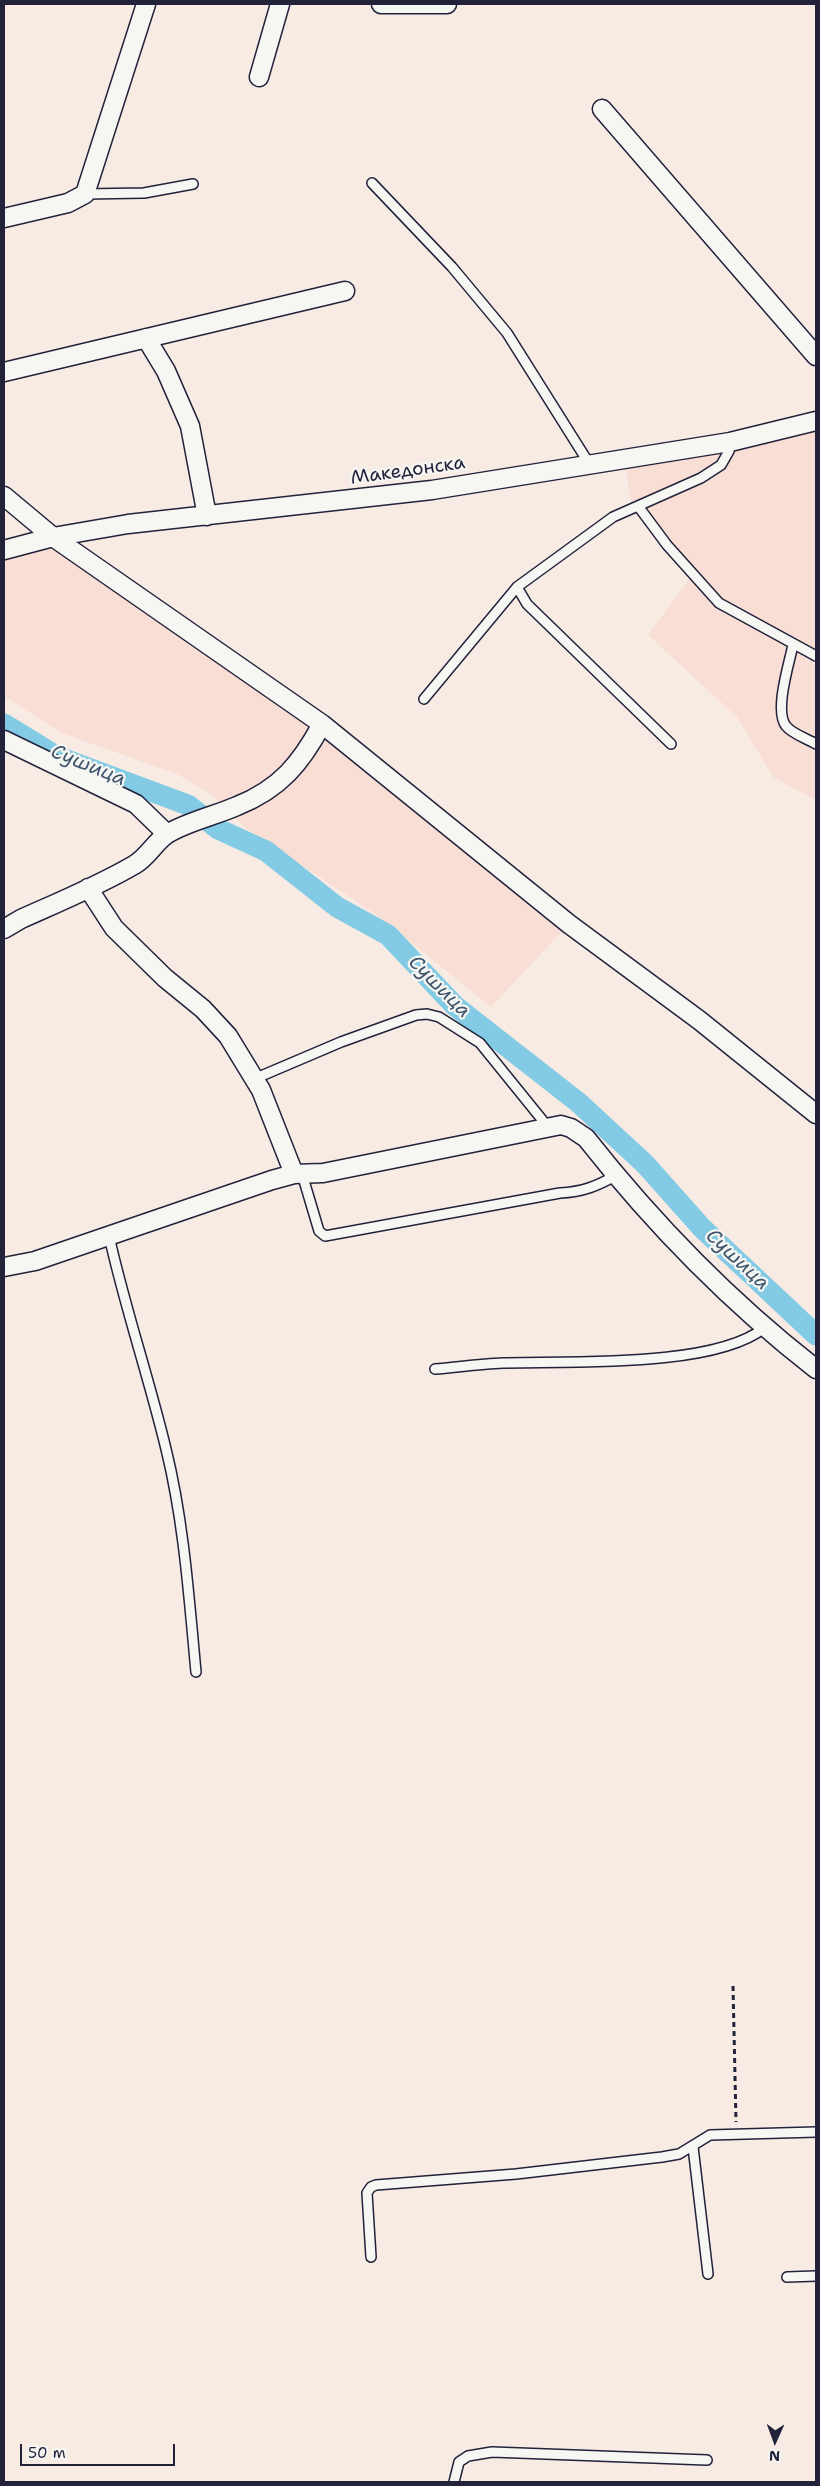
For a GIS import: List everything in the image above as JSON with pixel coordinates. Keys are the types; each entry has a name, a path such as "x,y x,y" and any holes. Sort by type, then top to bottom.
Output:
{"street":[{"path":"4,218 68,203 85,194 146,4"},
{"path":"259,77 280,4"},
{"path":"381,4 447,4"},
{"path":"602,109 816,356"},
{"path":"4,372 345,290"},
{"path":"146,338 166,371 190,426 207,516"},
{"name":"Македонска","path":"4,550 53,537 128,524 432,490 590,465 730,442 816,421"},
{"path":"4,496 53,537 322,724 569,924 698,1020 816,1114"},
{"path":"4,929 21,918 136,864 167,834 238,806 260,795 286,776 305,756 322,724"},
{"path":"4,740 136,804 167,834"},
{"path":"88,888 114,928 152,966 203,1009 228,1036 254,1079 298,1174"},
{"path":"4,1267 35,1261 189,1206 298,1174 323,1173 548,1127 561,1126 579,1132 694,1262 764,1328 816,1369"}],"lane":[{"path":"372,183 452,267 507,333 590,465"},
{"path":"85,194 144,193 193,184"},
{"path":"424,699 517,587 613,517 701,478 721,465 729,451 730,442"},
{"path":"638,506 667,545 718,603 793,646 816,656"},
{"path":"517,587 527,604 671,744"},
{"path":"793,646 781,706 782,719 786,727 816,744"},
{"path":"254,1079 341,1042 416,1015 427,1014 439,1017 480,1043 548,1127"},
{"path":"298,1174 319,1231 325,1236 560,1193 583,1192 617,1175"},
{"path":"109,1236 118,1276 166,1450 178,1511 196,1672"},
{"path":"435,1369 500,1363 633,1360 715,1350 752,1338 764,1328"},
{"path":"371,2257 367,2193 371,2187 516,2174 680,2154 693,2147 702,2138 710,2135 816,2132"},
{"path":"693,2147 708,2274"},
{"path":"787,2277 816,2276"},
{"path":"454,2482 459,2462 468,2456 492,2452 707,2460"}],"path":[{"path":"733,1986 736,2135"}],"shaded area":[{"path":"816,421 816,800 773,777 737,717 648,635 692,575 632,510 625,459"},
{"path":"53,537 322,724 569,924 491,1007 381,918 244,827 214,796 177,774 62,733 4,696 4,550"}],"waterway":[{"name":"Сушица","path":"4,724 56,756 188,805 218,829 266,851 337,907 388,935 455,1006 579,1103 645,1164 702,1228 816,1335"}]}
